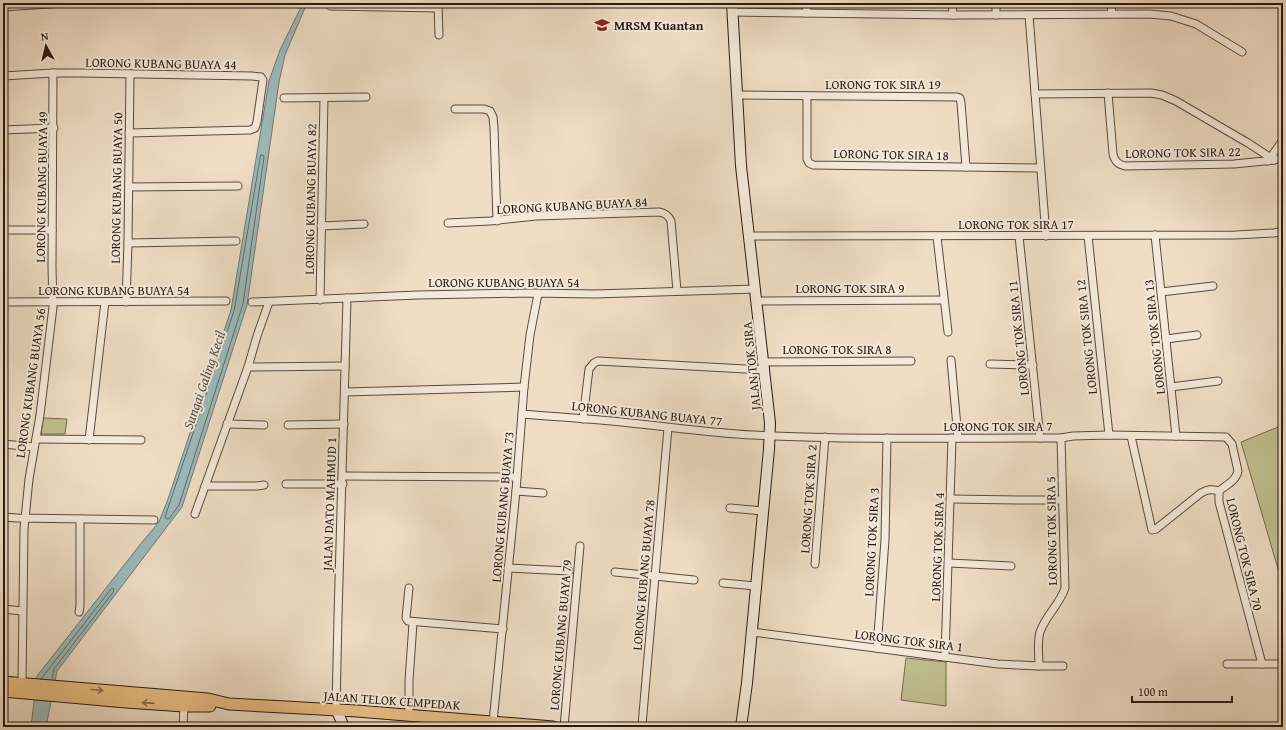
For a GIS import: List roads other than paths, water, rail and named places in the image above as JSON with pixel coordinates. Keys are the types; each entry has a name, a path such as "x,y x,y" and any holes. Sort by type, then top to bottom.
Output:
{"main road":[{"name":"JALAN TELOK CEMPEDAK","path":"3,682 22,683 33,689"},
{"name":"JALAN TELOK CEMPEDAK","path":"3,691 33,689 184,706 229,704 336,710 553,727"},
{"name":"JALAN TELOK CEMPEDAK","path":"58,692 208,699 229,704"}],"street":[{"path":"3,7 64,3"},
{"path":"806,3 807,13"},
{"path":"952,3 953,15"},
{"path":"996,3 996,15"},
{"path":"1111,3 1112,14"},
{"path":"330,6 438,6 439,35"},
{"path":"732,8 807,13 953,15 1149,14 1171,16 1196,24 1242,52"},
{"name":"JALAN TOK SIRA","path":"732,8 741,166 770,423 752,632 741,727"},
{"path":"1029,14 1046,236"},
{"name":"LORONG KUBANG BUAYA 44","path":"3,76 53,73 130,74 261,78 263,80 257,122 255,128 250,130 129,133"},
{"name":"LORONG KUBANG BUAYA 49","path":"53,73 53,302"},
{"name":"LORONG KUBANG BUAYA 50","path":"126,302 130,74"},
{"name":"LORONG TOK SIRA 22","path":"1108,93 1113,154 1116,162 1120,165 1217,165 1271,159"},
{"path":"1035,94 1151,93 1168,97 1248,142 1271,159 1283,157"},
{"name":"LORONG TOK SIRA 19","path":"738,95 958,97 960,98 961,103 966,167"},
{"name":"LORONG TOK SIRA 18","path":"807,96 807,159 809,163 813,165 1040,168"},
{"path":"284,98 366,97"},
{"name":"LORONG KUBANG BUAYA 82","path":"320,300 324,98"},
{"path":"455,109 484,109 490,111 492,114 494,128 497,221"},
{"path":"3,130 54,128"},
{"path":"1271,159 1283,140"},
{"path":"129,187 238,186"},
{"name":"LORONG KUBANG BUAYA 84","path":"448,223 497,221 536,216 663,213 667,215 671,221 677,291"},
{"path":"321,226 364,224"},
{"path":"3,230 52,230"},
{"name":"LORONG TOK SIRA 17","path":"749,236 1155,236 1243,235 1283,231"},
{"name":"LORONG TOK SIRA 11","path":"1019,236 1040,438"},
{"name":"LORONG TOK SIRA 12","path":"1088,236 1109,436"},
{"name":"LORONG TOK SIRA 13","path":"1155,236 1176,436"},
{"path":"936,237 948,332"},
{"path":"128,243 236,241"},
{"path":"1161,292 1213,286"},
{"name":"LORONG KUBANG BUAYA 54","path":"252,302 418,295 531,293 596,294 756,289"},
{"name":"LORONG KUBANG BUAYA 73","path":"493,722 516,491 524,387 530,335 538,294"},
{"name":"JALAN DATO MAHMUD 1","path":"336,710 347,298"},
{"name":"LORONG TOK SIRA 9","path":"757,301 944,300"},
{"name":"LORONG KUBANG BUAYA 54","path":"3,302 226,301"},
{"name":"LORONG KUBANG BUAYA 56","path":"22,683 22,611 25,518 53,302"},
{"path":"89,440 105,302"},
{"path":"194,514 248,368 269,302"},
{"path":"1166,339 1197,335"},
{"name":"LORONG TOK SIRA 4","path":"945,657 951,499 955,438 951,360"},
{"name":"LORONG TOK SIRA 8","path":"583,419 589,369 598,361 764,366 911,361"},
{"path":"990,364 1033,365"},
{"path":"248,368 345,366"},
{"path":"1171,387 1218,381"},
{"path":"345,392 524,387"},
{"name":"LORONG KUBANG BUAYA 77","path":"522,414 770,436"},
{"path":"227,424 264,425"},
{"path":"288,425 344,424"},
{"name":"LORONG KUBANG BUAYA 78","path":"642,725 668,428"},
{"name":"LORONG TOK SIRA 7","path":"770,436 887,438 1061,438 1073,436 1226,437"},
{"path":"1131,436 1152,530 1156,529 1201,493 1212,489 1219,491"},
{"name":"LORONG TOK SIRA 2","path":"815,564 825,437"},
{"name":"LORONG TOK SIRA 70","path":"1226,437 1232,444 1238,471 1234,480 1219,491 1219,502 1222,518 1262,664"},
{"name":"LORONG TOK SIRA 3","path":"877,648 885,540 887,438"},
{"name":"LORONG TOK SIRA 5","path":"1039,666 1040,633 1043,625 1063,595 1065,588 1061,438"},
{"path":"3,444 89,440 141,440"},
{"path":"286,484 343,480 517,477"},
{"path":"205,486 257,486 264,484"},
{"path":"516,491 543,493"},
{"path":"951,499 1062,500"},
{"path":"730,508 763,512"},
{"path":"3,517 154,520"},
{"path":"79,612 80,519"},
{"name":"LORONG KUBANG BUAYA 79","path":"564,727 580,546"},
{"path":"949,563 1011,566"},
{"path":"508,568 569,571"},
{"path":"615,572 694,580"},
{"path":"723,583 756,586"},
{"path":"409,588 406,618 408,621 503,630"},
{"path":"3,609 22,611"},
{"path":"409,715 409,681 413,622"},
{"name":"LORONG TOK SIRA 1","path":"752,632 998,664 1063,666"},
{"path":"1227,664 1283,664"},
{"path":"183,727 184,706"},
{"path":"336,710 344,727"}],"water":[{"path":"303,3 307,3 285,55 279,82 247,305 182,507 57,671 46,727 31,727 37,676 159,522 168,499 231,310 269,81 280,50"}],"place":[{"name":"MRSM Kuantan","path":"602,25"}],"water label":[{"name":"Sungai Galing Kecil","path":"204,380"}]}
